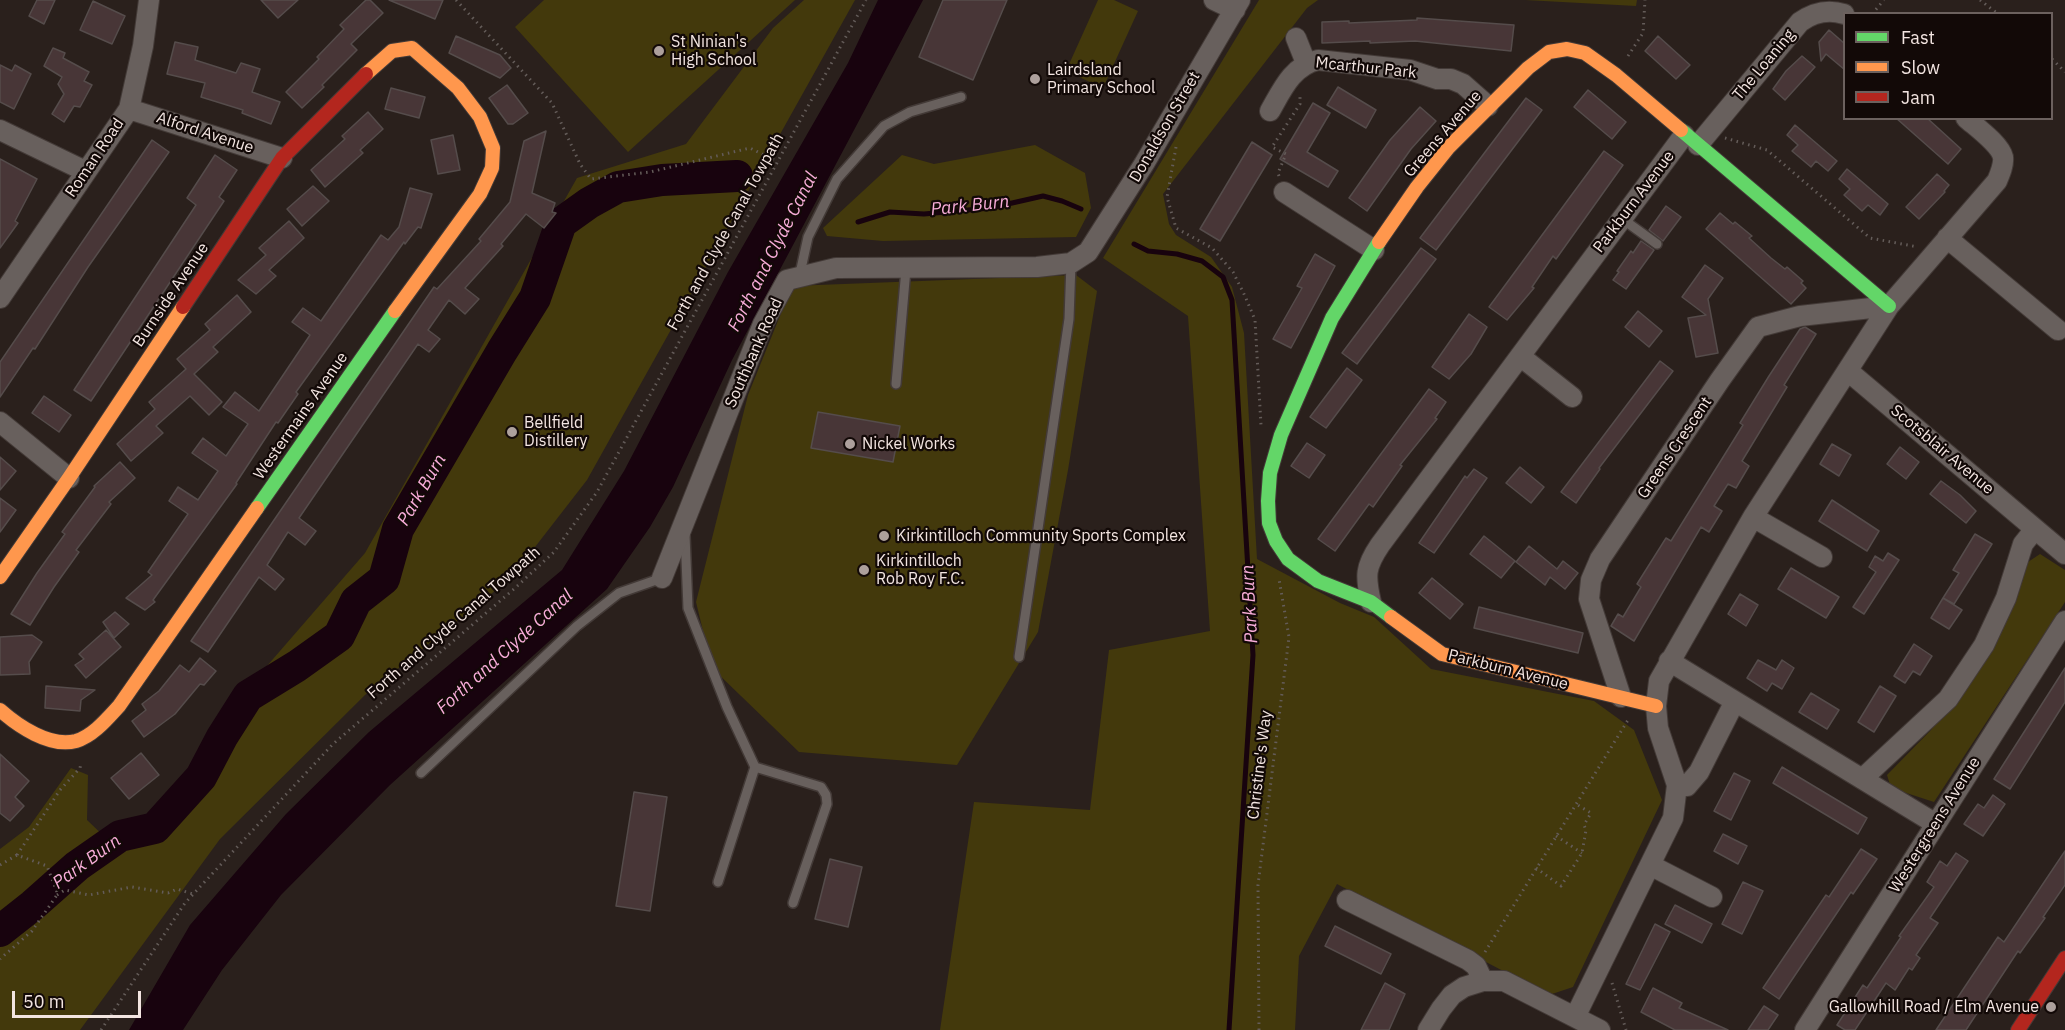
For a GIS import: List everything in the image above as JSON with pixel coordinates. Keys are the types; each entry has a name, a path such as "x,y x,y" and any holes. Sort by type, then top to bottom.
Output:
{"street":[{"name":"Roman Road","path":"0,298 129,109 143,46 149,0"},
{"path":"1214,0 1237,5"},
{"name":"Donaldson Street","path":"1088,252 1144,164 1237,5"},
{"name":"The Loaning","path":"1696,137 1800,22 1810,15 1829,10 1843,14"},
{"name":"Mcarthur Park","path":"1296,38 1306,63"},
{"name":"Westermains Avenue","path":"74,742 101,725 119,706 378,334 480,194 492,168 493,148 480,117 458,88 412,48 392,51"},
{"name":"Greens Avenue","path":"1371,602 1318,581 1288,559 1276,542 1269,523 1268,501 1270,474 1281,435 1332,318 1417,187 1449,147 1488,106 1528,68 1549,52 1567,49 1585,53 1616,75 1696,137 1889,306"},
{"name":"Burnside Avenue","path":"0,577 69,478 282,158 353,86 392,51"},
{"name":"Mcarthur Park","path":"1270,111 1287,81 1306,63 1318,60 1410,70 1437,79 1451,79 1463,84 1488,106"},
{"name":"Alford Avenue","path":"129,109 282,158"},
{"path":"1575,1017 1673,818 1677,785 1658,728 1639,701 1659,681 1753,517 1889,306 1997,181 2003,157 1998,147 1968,120"},
{"path":"0,130 85,171"},
{"name":"Parkburn Avenue","path":"1639,701 1442,654 1371,602 1366,580 1369,561 1621,218 1696,137"},
{"path":"1284,192 1374,250"},
{"path":"1942,244 2058,330"},
{"name":"Southbank Road","path":"662,578 764,324 787,280 836,268 1037,267 1071,263 1088,252"},
{"name":"Greens Crescent","path":"1639,701 1589,599 1591,580 1600,559 1758,327 1800,315 1889,306"},
{"path":"1520,356 1572,397"},
{"name":"Scotsblair Avenue","path":"1848,371 2065,554"},
{"path":"0,422 69,478"},
{"path":"1753,517 1822,557"},
{"path":"1862,779 1948,699 1984,645 2006,598 2023,544 2035,529"},
{"name":"Westergreens Avenue","path":"1805,1030 2065,621"},
{"path":"1669,662 1936,824"},
{"path":"1677,785 1687,786 1699,772 1734,703"},
{"path":"0,710 34,734 54,740 74,742"},
{"path":"1650,866 1712,897"},
{"path":"1347,900 1468,960 1480,974 1504,981 1600,1030"},
{"path":"2018,1030 2065,958"},
{"path":"1428,1030 1452,995 1480,974"}],"lane":[{"path":"799,278 807,237 837,179 884,126 910,112 961,97"},
{"path":"1621,218 1657,244"},
{"path":"1019,657 1069,320 1071,263"},
{"path":"896,384 906,268"},
{"path":"684,521 688,608 727,707 755,766 718,882"},
{"path":"421,773 577,626 619,593 662,578"},
{"path":"755,766 821,787 826,795 827,804 793,903"}],"path":[{"path":"456,0 552,103 580,164 591,179 650,172 750,148 778,162"},
{"name":"Forth and Clyde Canal Towpath","path":"101,1030 185,903 333,744 554,552 597,492 866,0"},
{"path":"1616,75 1643,33 1645,0"},
{"path":"1874,12 1884,0"},
{"path":"1980,0 1995,12"},
{"path":"2053,60 2065,72"},
{"path":"1284,192 1278,173 1286,154 1272,147 1300,104 1300,94"},
{"path":"1696,137 1767,150 1870,238 1942,244"},
{"path":"1176,144 1167,197 1176,228 1212,248 1233,272 1255,320 1261,431"},
{"name":"Christine's Way","path":"1258,1030 1258,885 1289,637 1277,572"},
{"path":"1480,974 1536,868 1639,701"},
{"path":"0,864 17,855 60,790 80,768 81,761 74,742"},
{"path":"1536,868 1561,886 1582,853 1586,830 1584,825 1591,813 1576,804"},
{"path":"1556,836 1582,853"},
{"path":"17,855 47,866 57,894"},
{"path":"0,959 32,931 57,894 64,890 89,895 132,887 168,892 177,889 193,894"},
{"path":"1605,958 1626,1030"}],"shaded area":[{"path":"544,0 795,0 628,152 515,27"},
{"path":"804,0 855,0 587,480 511,578 365,695 220,839 80,1030 0,1030 0,849 29,827 71,768 88,775 87,820 108,840 176,796 214,727 365,553 577,178 686,144 773,28"},
{"path":"1098,0 1114,0 1138,11 1103,88 1066,71"},
{"path":"1259,0 1318,0 1307,8 1163,194 1169,224 1176,235 1211,257 1232,287 1244,333 1257,559 1340,603 1374,617 1431,669 1594,701 1634,730 1662,800 1573,987 1549,995 1337,884 1299,956 1295,1030 940,1030 974,802 1090,810 1109,650 1210,631 1188,316 1103,258"},
{"path":"1525,0 1637,0 1636,6"},
{"path":"1035,145 1085,173 1091,208 1076,237 883,241 827,236 823,228 902,155 934,164"},
{"name":"Kirkintilloch Community Sports Complex","path":"1076,275 1097,291 1068,470 1038,632 957,765 799,752 712,668 696,602 748,395 792,286"},
{"path":"2040,554 2065,570 2065,602 1934,802 1891,788 1887,775 1931,730 1982,658 2028,562"}],"water":[{"name":"Forth and Clyde Canal","path":"878,0 923,0 732,360 673,487 650,527 607,589 390,785 281,895 222,970 183,1030 129,1030 190,925 286,814 369,732 562,570 624,471 728,272 848,63"}],"building":[{"path":"37,0 55,0 44,24 29,16"},
{"path":"261,0 298,0 278,18"},
{"path":"366,0 370,0 383,13 351,44 357,50 302,108 286,92 319,59 317,57 344,29 340,25"},
{"path":"389,0 443,0 435,19"},
{"path":"943,0 1007,0 973,80 919,57"},
{"path":"93,1 125,16 112,44 80,30"},
{"path":"1417,18 1514,25 1511,51 1415,41 1322,43 1322,22 1349,21 1349,23 1417,20"},
{"path":"1829,30 1843,42 1843,68 1826,54 1821,61 1819,42"},
{"path":"456,36 500,55 511,68 500,78 449,53"},
{"path":"1658,36 1690,65 1676,79 1645,51"},
{"path":"175,42 198,47 195,60 236,73 241,63 260,69 252,92 280,102 271,124 242,113 243,110 201,97 205,83 167,74"},
{"path":"53,48 65,53 63,58 89,72 84,81 92,85 80,107 74,106 64,122 52,114 64,94 58,84 62,77 44,66"},
{"path":"1802,56 1815,67 1785,100 1773,89 1786,71"},
{"path":"0,65 12,71 15,65 31,74 14,109 0,102"},
{"path":"507,85 528,113 513,124 508,124 489,98"},
{"path":"1338,87 1376,110 1366,128 1327,105"},
{"path":"391,88 425,97 419,118 385,109"},
{"path":"1588,90 1626,122 1612,139 1574,107"},
{"path":"1526,98 1542,110 1436,250 1420,238"},
{"path":"1313,103 1330,113 1307,152 1338,171 1328,187 1280,159"},
{"path":"1420,107 1436,121 1411,149 1367,211 1349,198 1390,140"},
{"path":"368,112 383,129 360,150 363,153 325,187 311,170 345,139 342,136"},
{"path":"1898,120 1929,120 1961,149 1948,164"},
{"path":"1795,125 1837,161 1828,171 1816,161 1811,167 1792,151 1798,145 1787,135"},
{"path":"546,131 532,193 555,203 552,212 556,213 544,228 526,214 501,244 503,246 465,288 479,299 465,314 449,300 428,330 440,339 429,352 418,344 299,518 316,531 305,545 288,532 267,565 284,579 275,590 259,577 208,652 191,641 434,287 437,289 481,241 479,239 510,202 524,141"},
{"path":"453,135 460,170 438,174 431,140"},
{"path":"152,140 169,152 0,397 0,362"},
{"path":"1252,142 1272,155 1220,241 1200,229"},
{"path":"1604,151 1623,165 1556,259 1553,256 1532,287 1534,288 1507,320 1489,307"},
{"path":"215,155 237,170 219,197 224,201 91,401 74,390 196,205 187,198"},
{"path":"0,159 37,179 15,221 18,223 0,248"},
{"path":"1847,169 1888,204 1880,215 1868,205 1862,211 1844,195 1850,189 1839,179"},
{"path":"1937,174 1949,185 1919,219 1906,207"},
{"path":"313,186 329,201 302,226 287,209"},
{"path":"410,188 432,194 421,228 418,227 405,244 404,242 296,392 298,394 278,423 276,422 237,484 153,600 155,602 145,610 126,598 152,575 148,572 188,514 169,501 178,487 198,500 218,471 192,453 203,438 226,456 248,424 223,407 235,392 259,411 310,335 292,322 303,308 321,321 381,235 388,240 399,227"},
{"path":"1666,206 1681,217 1663,241 1649,230"},
{"path":"1720,213 1733,224 1735,222 1752,236 1749,238 1771,258 1785,269 1787,267 1803,281 1801,283 1806,288 1791,304 1706,229"},
{"path":"289,221 304,238 269,270 276,276 256,294 238,280 266,255 259,248"},
{"path":"1641,241 1654,250 1626,289 1613,280 1631,251 1633,253"},
{"path":"1421,248 1436,259 1357,364 1342,353"},
{"path":"1315,254 1335,266 1291,348 1273,339 1302,288 1297,286"},
{"path":"1705,265 1723,278 1708,299 1718,353 1696,357 1688,318 1706,315 1682,297"},
{"path":"237,295 251,312 213,347 218,352 194,374 222,402 209,415 190,396 156,426 163,433 131,461 117,444 155,409 149,402 186,369 177,359 210,330 205,324"},
{"path":"1638,311 1662,331 1649,347 1625,327"},
{"path":"1469,314 1487,327 1471,354 1449,379 1432,367"},
{"path":"1805,327 1816,334 1784,385 1787,387 1742,461 1749,466 1736,488 1728,484 1714,506 1722,511 1709,532 1701,527 1634,641 1611,626 1618,614 1623,617 1641,587 1637,584 1666,538 1671,541 1743,425 1740,423 1769,376 1800,329"},
{"path":"1660,361 1673,371 1599,468 1576,503 1561,492"},
{"path":"1347,368 1362,380 1326,428 1310,417"},
{"path":"1429,389 1446,402 1435,418 1437,419 1400,465 1402,466 1373,507 1369,504 1335,551 1318,539"},
{"path":"44,396 71,415 59,432 32,413"},
{"path":"818,412 900,426 893,462 811,448"},
{"path":"1307,443 1325,455 1309,478 1291,466"},
{"path":"1832,444 1851,455 1839,476 1820,464"},
{"path":"1900,447 1919,462 1906,479 1887,464"},
{"path":"0,457 16,471 0,490"},
{"path":"120,462 135,478 109,502 111,504 76,550 79,552 30,625 11,614 65,534 62,532 94,486"},
{"path":"1520,467 1544,487 1531,503 1506,483"},
{"path":"1474,469 1487,478 1434,553 1419,543 1465,476 1467,478"},
{"path":"1941,481 1976,511 1966,523 1930,494"},
{"path":"0,498 16,510 0,532"},
{"path":"1832,500 1879,531 1867,551 1819,521"},
{"path":"1975,534 1992,544 1954,604 1943,598 1959,573 1953,570"},
{"path":"1484,536 1515,561 1501,578 1470,554"},
{"path":"1529,546 1557,569 1563,561 1578,573 1565,589 1550,577 1545,585 1516,562"},
{"path":"1888,553 1899,560 1864,614 1853,607 1876,572 1869,567 1875,556 1883,561"},
{"path":"1791,568 1839,597 1826,618 1778,589"},
{"path":"1432,578 1463,604 1450,619 1419,593"},
{"path":"1740,594 1758,605 1746,626 1728,614"},
{"path":"1943,598 1962,610 1949,629 1931,618"},
{"path":"1479,607 1583,633 1578,653 1474,628"},
{"path":"115,612 129,624 114,638 103,622"},
{"path":"106,630 121,647 86,678 75,665 84,659 79,654"},
{"path":"32,635 42,642 29,662 30,674 0,675 0,637"},
{"path":"1914,644 1932,656 1920,675 1913,671 1905,683 1894,676"},
{"path":"200,658 216,671 204,685 200,684 175,714 144,737 132,721 146,710 142,704 159,691 180,665 189,672"},
{"path":"1758,660 1776,670 1782,660 1794,668 1782,689 1772,683 1767,691 1747,678"},
{"path":"2065,668 2065,702 2010,789 1994,779"},
{"path":"46,686 95,690 81,700 80,711 45,708"},
{"path":"1880,686 1896,696 1874,732 1858,722"},
{"path":"1811,693 1839,710 1827,729 1799,712"},
{"path":"141,753 159,775 129,799 111,778"},
{"path":"0,754 29,781 15,797 24,806 10,821 0,813"},
{"path":"1782,767 1867,818 1858,834 1773,783"},
{"path":"1734,773 1750,781 1731,820 1714,811"},
{"path":"634,792 667,797 650,911 616,906"},
{"path":"1993,795 2005,804 1983,836 1964,824 1978,804 1984,808"},
{"path":"1723,834 1747,846 1738,864 1714,851"},
{"path":"1861,849 1877,859 1853,894 1851,892 1779,999 1763,988 1826,895 1829,897"},
{"path":"2065,851 2065,885 2043,917 2045,918 2020,953 2018,951 1966,1030 1936,1030 1998,937 2004,942"},
{"path":"1956,853 1968,861 1930,918 1938,923 1916,955 1920,958 1912,970 1909,968 1895,990 1886,983 1855,1030 1845,1030 1837,1025 1863,985 1867,988 1901,937 1899,936 1934,887 1927,882 1940,861 1947,866"},
{"path":"830,859 862,867 848,927 815,919"},
{"path":"1743,882 1763,891 1742,934 1722,924"},
{"path":"1675,905 1712,924 1702,943 1665,924"},
{"path":"1655,924 1670,932 1640,990 1626,984"},
{"path":"1335,926 1391,954 1381,974 1325,946"},
{"path":"1385,983 1405,994 1389,1030 1361,1030"},
{"path":"1653,988 1682,1003 1679,1008 1728,1030 1675,1030 1641,1012"},
{"path":"1764,1006 1778,1015 1768,1030 1748,1030"}],"waterway":[{"name":"Park Burn","path":"0,931 77,866 120,836 155,828 201,777 222,737 248,696 297,666 339,636 356,601 384,579 398,529 535,298 561,223 589,203 618,187 662,180 737,176"},
{"name":"Park Burn","path":"858,222 890,212 924,214 990,208 1043,196 1081,209"},
{"name":"Park Burn","path":"1134,244 1148,251 1177,254 1202,261 1223,277 1232,300 1253,655 1229,1030"}],"traffic: fast":[{"path":"1681,130 1889,306"},
{"path":"1379,242 1332,318 1281,435 1270,473 1268,501 1269,523 1276,541 1288,559 1318,581 1371,602 1391,617"},
{"path":"257,508 395,311"}],"traffic: slow":[{"path":"366,74 392,51 412,48 458,88 480,117 493,148 492,168 480,194 395,311"},
{"path":"1379,242 1417,187 1449,147 1528,68 1549,52 1567,49 1585,53 1616,75 1681,130"},
{"path":"0,577 183,307"},
{"path":"0,710 25,729 56,741 76,741 94,731 119,706 257,508"},
{"path":"1391,617 1442,654 1656,706"}],"traffic: jam":[{"path":"183,307 282,158 366,74"},
{"path":"2018,1030 2065,958"}],"place":[{"name":"St Ninian's High School","path":"659,51"},
{"name":"Lairdsland Primary School","path":"1035,79"},
{"name":"Bellfield Distillery","path":"512,432"},
{"name":"Nickel Works","path":"850,444"},
{"name":"Kirkintilloch Community Sports Complex","path":"884,536"},
{"name":"Kirkintilloch Rob Roy F.C.","path":"864,570"},
{"name":"Gallowhill Road / Elm Avenue","path":"2051,1007"}]}
